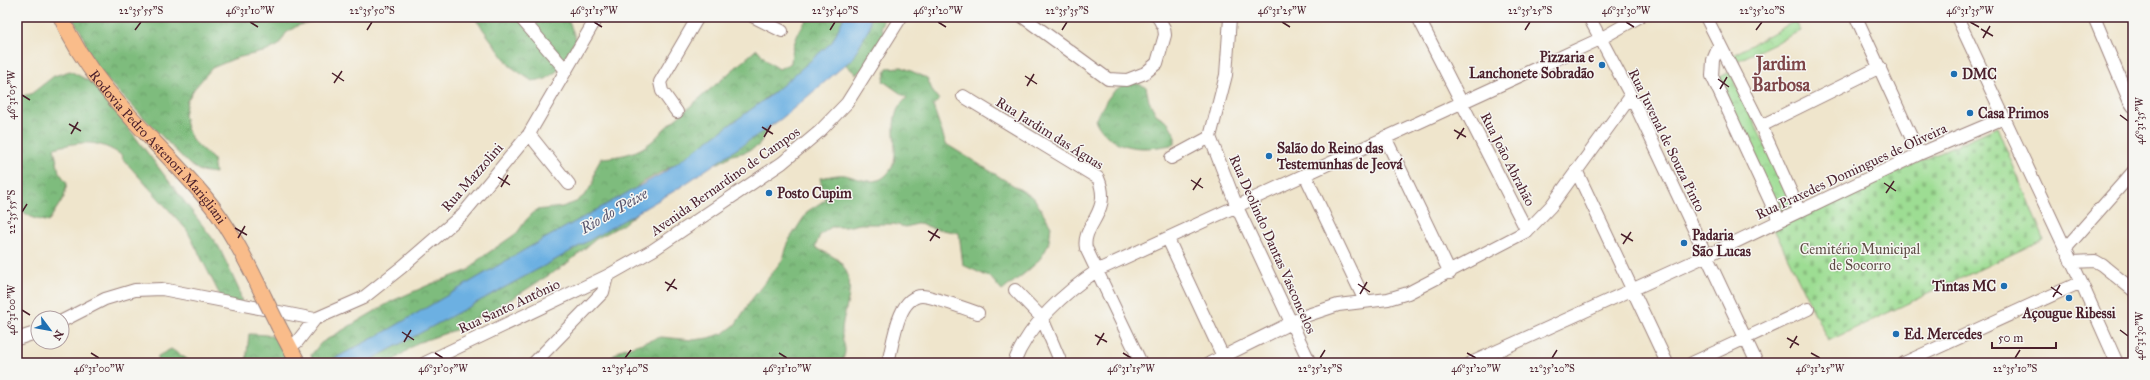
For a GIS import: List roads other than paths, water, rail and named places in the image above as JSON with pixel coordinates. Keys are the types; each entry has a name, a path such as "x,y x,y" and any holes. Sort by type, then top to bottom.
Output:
{"main road":[{"name":"Rodovia Pedro Astenori Marigliani","path":"61,17 67,33 84,59 130,117 204,196 227,227 294,355"}],"street":[{"path":"520,17 565,69"},
{"name":"Rua Mazzolini","path":"294,355 297,342 315,319 363,298 408,262 463,214 529,134 565,69 597,17"},
{"path":"677,112 662,91 660,82 698,17"},
{"path":"754,17 782,30"},
{"name":"Avenida Bernardino de Campos","path":"607,276 653,250 782,163 820,131 847,103 901,17"},
{"path":"1023,17 1108,79 1127,80 1145,73 1156,63 1164,35 1164,28 1158,17"},
{"name":"Rua João Abrahão","path":"1418,17 1527,231"},
{"name":"Rua Juvenal de Souza Pinto","path":"1589,17 1631,96 1757,363"},
{"path":"1014,363 1042,318 1081,281 1098,270 1237,207 1384,137 1600,39 1640,17"},
{"path":"1706,17 1761,126 1799,210"},
{"path":"1856,17 1919,154"},
{"path":"1957,17 2081,282 2117,363"},
{"path":"2094,17 2129,100 2133,106"},
{"path":"1171,158 1210,137 1226,75 1230,18"},
{"path":"1722,50 1713,60 1712,76 1779,220"},
{"path":"1761,126 1880,67"},
{"name":"Rua Jardim das Águas","path":"963,96 1098,178 1103,191 1101,206 1084,240 1086,248 1098,270"},
{"path":"1210,363 1225,360 1291,322 1338,305 1388,299 1408,293 1450,273 1527,231 1551,206 1631,96"},
{"name":"Rua Praxedes Domingues de Oliveira","path":"1471,363 1632,288 1706,256 1799,210 1919,154 2004,118"},
{"path":"529,134 569,184"},
{"name":"Rua Deolindo Dantas Vasconcelos","path":"1210,137 1237,207 1310,363"},
{"path":"1384,137 1450,273"},
{"path":"1576,170 1667,363"},
{"path":"2065,250 2133,172"},
{"path":"1305,175 1365,301"},
{"path":"1168,239 1225,360"},
{"path":"2071,262 2095,261 2102,264 2133,290"},
{"path":"1098,270 1141,363"},
{"path":"534,363 603,292 607,276"},
{"name":"Rua Santo Antônio","path":"425,363 607,276"},
{"path":"1904,363 2081,282"},
{"path":"70,317 105,299 135,290 162,289 315,319"},
{"path":"1015,290 1042,318 1061,363"},
{"path":"888,363 902,308 911,300 922,296 978,313"},
{"path":"1692,363 1808,309"},
{"path":"17,338 30,334"}],"water":[{"name":"Rio do Peixe","path":"844,17 870,17 870,27 852,59 781,119 676,190 557,259 365,363 326,363 390,329 526,249 663,173 771,95 832,42"}],"place":[{"name":"Pizzaria e Lanchonete Sobradão","path":"1602,65"},
{"name":"DMC","path":"1954,74"},
{"name":"Casa Primos","path":"1970,113"},
{"name":"Salão do Reino das Testemunhas de Jeová","path":"1269,156"},
{"name":"Posto Cupim","path":"769,193"},
{"name":"Padaria São Lucas","path":"1684,243"},
{"name":"Tintas MC","path":"2004,286"},
{"name":"Açougue Ribessi","path":"2069,298"},
{"name":"Ed. Mercedes","path":"1896,334"}],"district":[{"name":"Jardim Barbosa","path":"1781,74"}],"park label":[{"name":"Cemitério Municipal de Socorro","path":"1860,258"}]}
